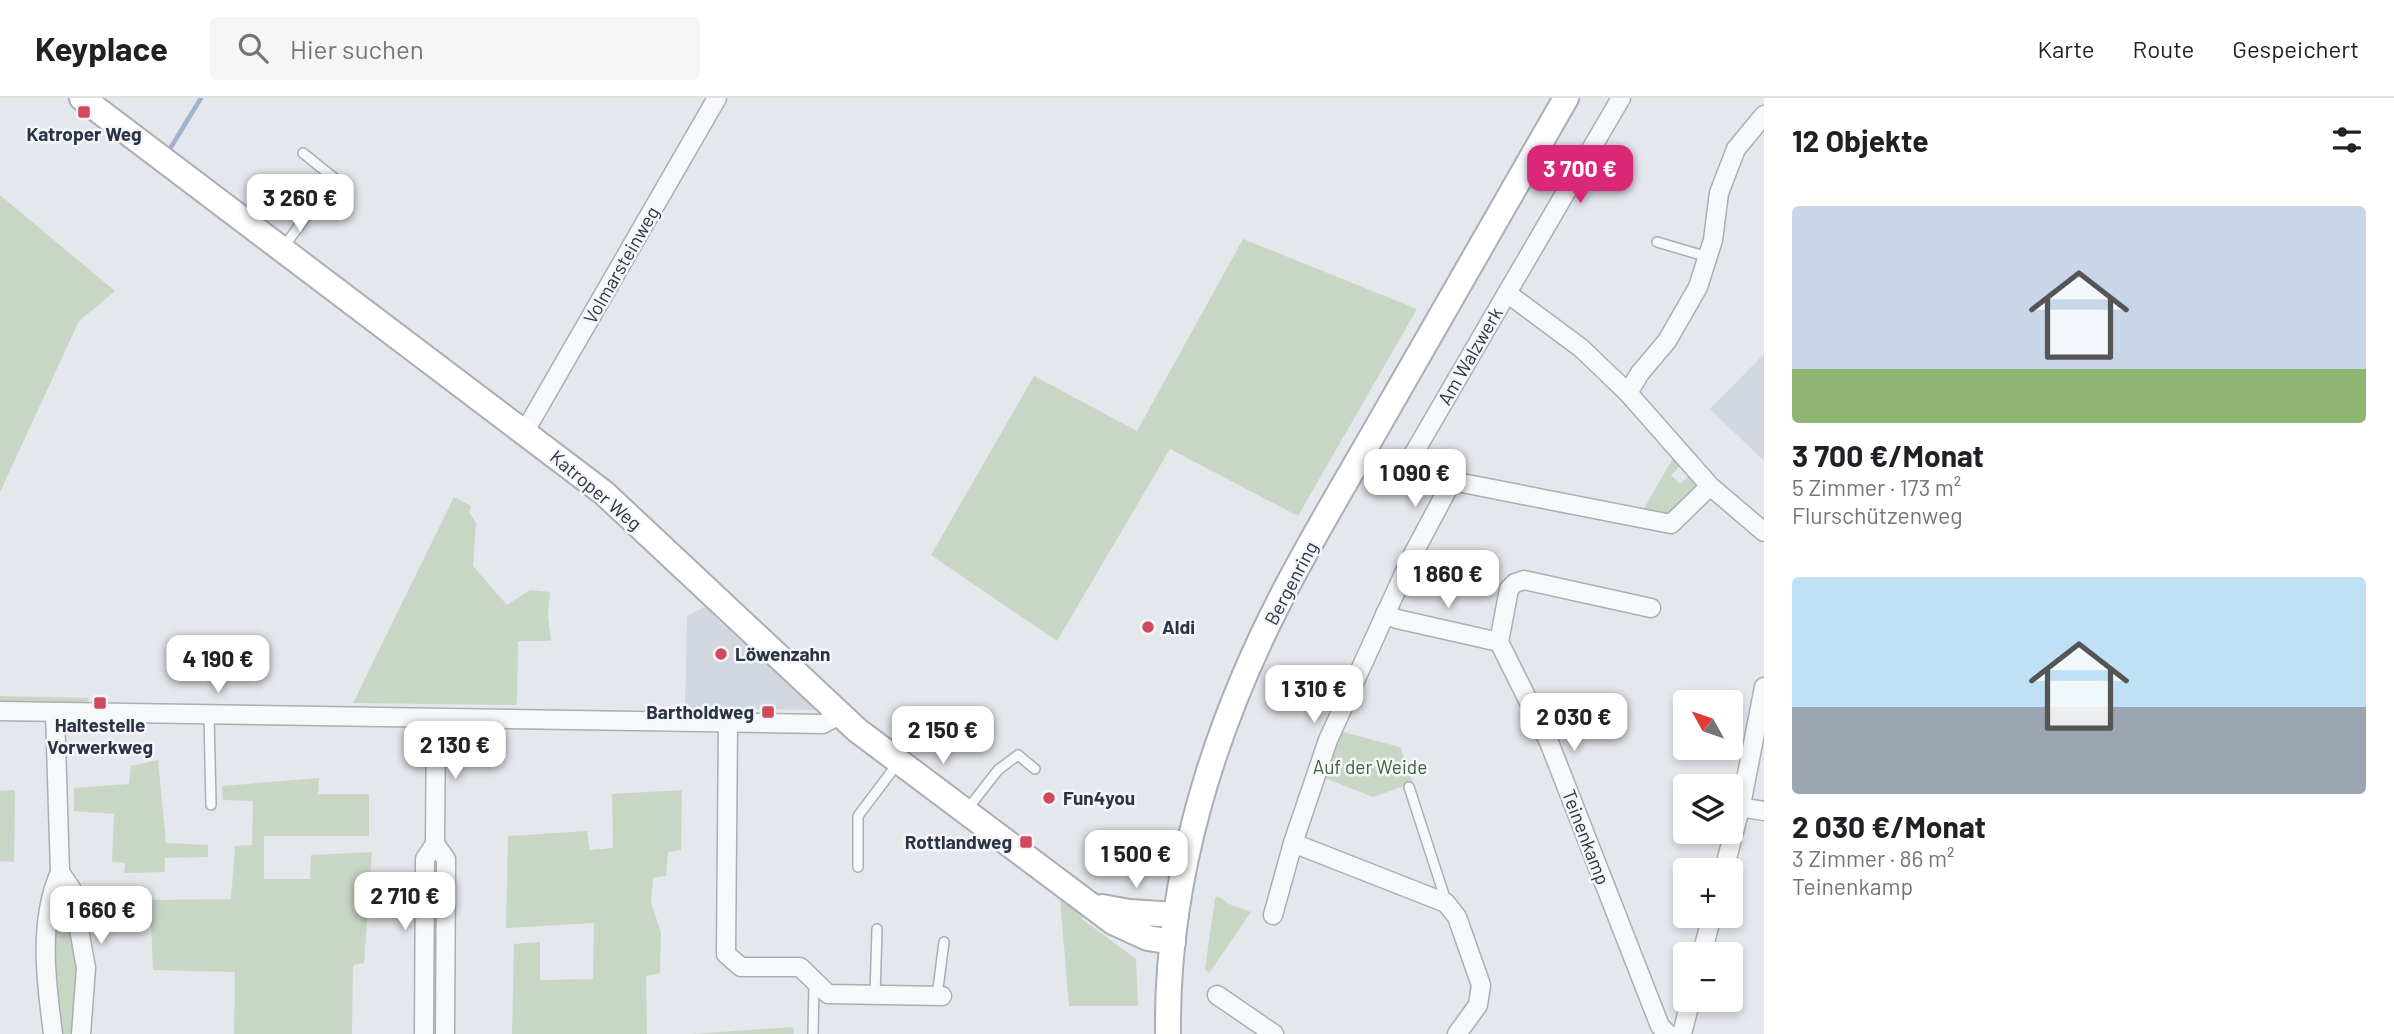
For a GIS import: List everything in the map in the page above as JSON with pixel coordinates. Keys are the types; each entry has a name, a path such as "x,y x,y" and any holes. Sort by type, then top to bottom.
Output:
{"street":[{"name":"Katroper Weg","path":"82,98 604,493 839,715 899,762 1113,922 1148,938 1173,942"},
{"name":"Volmarsteinweg","path":"525,431 717,98"},
{"name":"Bergenring","path":"1168,1034 1176,915 1192,831 1215,750 1241,685 1283,594 1566,98"},
{"path":"1507,293 1620,98"},
{"path":"1628,393 1673,330 1698,288 1713,240 1719,193 1736,149 1764,115"},
{"name":"Am Walzwerk","path":"1710,486 1671,524 1452,481 1422,468 1415,453 1507,293 1581,348 1628,393 1710,486 1764,532"},
{"path":"1273,915 1293,843 1328,740 1417,546 1452,481"},
{"path":"1385,614 1499,642 1508,589 1524,580 1651,608"},
{"name":"Teinenkamp","path":"1499,642 1549,742 1660,1026 1668,1034"},
{"path":"1743,792 1764,687"},
{"path":"0,711 823,724 839,715"},
{"path":"53,1034 44,972 51,892 60,872 55,712"},
{"path":"424,1034 425,859 435,844 436,719"},
{"path":"728,723 726,954 741,967 800,967 828,995 939,996"},
{"path":"1743,808 1764,811"},
{"path":"1293,843 1446,903 1457,917 1481,985 1478,1005 1457,1034"},
{"path":"435,844 446,859 445,1034"},
{"path":"60,872 72,890 86,968 80,1034"},
{"name":"Katroper Weg","path":"1091,905 1129,912 1176,915"},
{"path":"1217,995 1274,1034"},
{"path":"1682,1034 1688,1012"}],"lane":[{"path":"282,249 334,178 303,153"},
{"path":"1657,242 1708,257"},
{"path":"209,715 211,805"},
{"path":"966,811 998,770 1018,755 1035,769"},
{"path":"858,867 858,816 899,762"},
{"path":"1409,788 1446,903"},
{"path":"875,995 877,929"},
{"path":"939,996 944,942"},
{"path":"813,1034 814,980"}],"shaded area":[{"path":"1764,354 1764,461 1710,409"},
{"name":"Löwenzahn","path":"705,607 815,710 685,708 687,616"}],"green space":[{"path":"0,195 115,291 79,321 0,492"},
{"path":"1243,239 1417,309 1298,516 1170,449 1057,641 931,555 1034,376 1137,431"},
{"path":"1673,458 1680,466 1671,475 1680,484 1689,476 1695,486 1693,494 1667,516 1642,512"},
{"path":"454,497 471,506 469,512 476,523 473,566 507,605 530,590 550,592 548,616 551,641 518,641 517,705 353,703"},
{"path":"0,696 89,698 87,702 0,701"},
{"name":"Auf der Weide","path":"1339,731 1400,747 1413,783 1373,797 1322,777"},
{"path":"158,760 166,843 208,845 208,857 165,858 165,872 124,873 125,863 112,862 114,814 74,811 74,788 129,784 131,766"},
{"path":"319,778 318,794 369,794 369,836 264,836 264,879 310,879 311,855 372,852 364,963 353,965 352,1034 234,1034 235,972 153,970 150,900 231,899 235,846 252,845 253,801 223,800 222,786"},
{"path":"15,790 14,862 0,861 0,791"},
{"path":"682,790 681,850 668,852 666,876 653,878 651,902 661,933 660,973 646,976 647,1034 512,1034 514,944 540,942 540,980 593,979 594,923 506,928 508,836 587,831 590,850 613,848 612,794"},
{"path":"437,860 439,920 432,924 433,861"},
{"path":"64,888 80,978 75,1034 57,1034 49,972 58,889"},
{"path":"1218,896 1229,904 1251,912 1209,973 1205,969 1215,898"},
{"path":"1060,898 1083,916 1082,919 1136,959 1138,1006 1069,1006"},
{"path":"432,973 438,976 438,1034 429,1034"},
{"path":"793,1027 794,1034 692,1034"}],"waterway":[{"path":"171,147 201,98"}],"place":[{"name":"Katroper Weg","path":"84,112"},
{"name":"Aldi","path":"1148,627"},
{"name":"Löwenzahn","path":"721,654"},
{"name":"Haltestelle Vorwerkweg","path":"100,703"},
{"name":"Bartholdweg","path":"768,712"},
{"name":"Fun4you","path":"1049,798"},
{"name":"Rottlandweg","path":"1026,842"}]}
